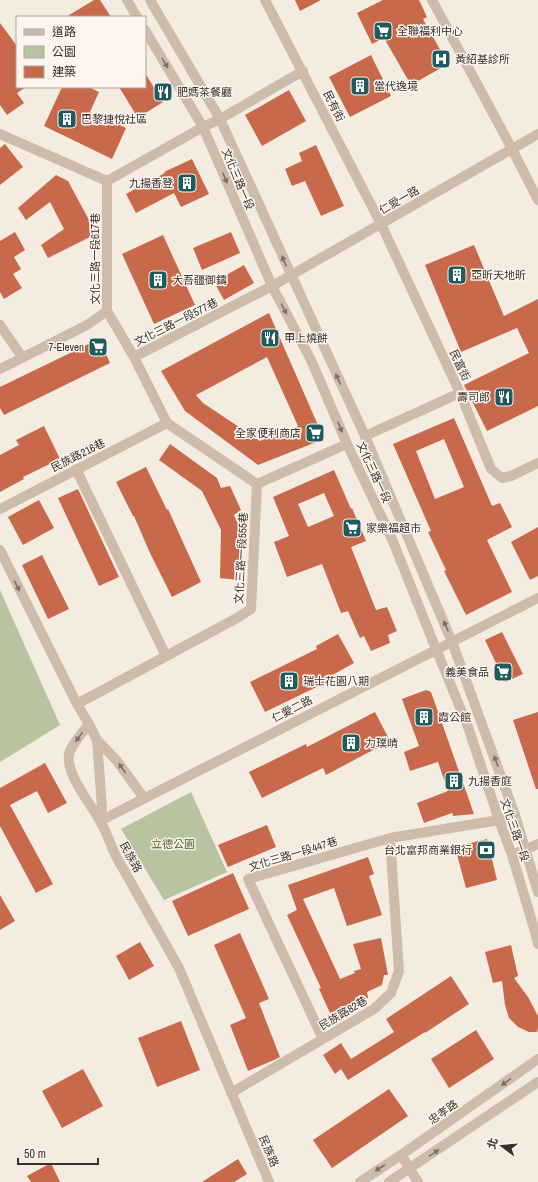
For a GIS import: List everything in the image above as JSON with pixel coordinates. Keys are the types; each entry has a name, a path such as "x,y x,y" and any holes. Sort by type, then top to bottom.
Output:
{"street":[{"path":"127,0 136,16"},
{"name":"文化三路一段","path":"150,0 220,119 364,436 452,642 515,815 538,892"},
{"name":"民有街","path":"265,0 381,224"},
{"path":"432,0 538,200"},
{"name":"文化三路一段","path":"146,32 203,127 272,286 311,360 347,444 392,539 468,727 512,855 538,944"},
{"path":"0,134 107,182 302,71"},
{"name":"仁愛一路","path":"272,286 538,134"},
{"name":"文化三路一段617巷","path":"0,369 87,325 107,311 107,182"},
{"name":"民富街","path":"381,224 460,394 491,469 502,478 511,476 538,463"},
{"name":"文化三路一段577巷","path":"134,357 272,286"},
{"path":"107,311 134,357 167,424 257,484 347,444"},
{"path":"0,325 22,357"},
{"path":"364,436 460,394"},
{"name":"民族路216巷","path":"0,508 167,424"},
{"path":"76,470 166,656"},
{"name":"文化三路一段555巷","path":"76,704 238,618 251,609 257,484"},
{"path":"0,550 3,566 76,704 97,740 117,761 144,798"},
{"name":"仁愛二路","path":"100,821 538,598"},
{"name":"民族路","path":"89,724 80,734 68,753 68,763 82,793 100,821 117,858 179,968 269,1182"},
{"path":"97,740 102,808 100,821"},
{"name":"文化三路一段447巷","path":"323,1039 248,879 390,838 499,820 515,815"},
{"name":"民族路82巷","path":"231,1093 374,1009 391,993 399,971 390,838"},
{"path":"512,855 538,844"},
{"name":"忠孝路","path":"360,1182 538,1060"},
{"path":"390,1182 538,1082"},
{"path":"401,1155 418,1182"}],"green space":[{"path":"0,590 60,725 0,762"},
{"name":"立德公園","path":"191,792 227,872 164,900 121,829"}],"building":[{"path":"94,0 100,0 110,16 68,16"},
{"path":"295,0 321,0 300,11"},
{"path":"383,0 419,0 427,17 423,19 448,64 411,85 384,38 372,44 357,13"},
{"path":"0,23 16,45 16,88 24,88 17,93 24,103 7,115 0,105"},
{"name":"當代逸境","path":"371,55 391,96 350,117 329,77"},
{"path":"146,75 163,102 138,118 120,88 146,88"},
{"path":"62,88 91,88 99,92 90,112 126,128 112,159 44,126"},
{"path":"289,90 306,121 262,146 245,115"},
{"path":"5,144 23,167 0,185 0,148"},
{"path":"316,145 344,206 321,216 305,181 292,186 285,169 302,161 299,153"},
{"path":"192,159 209,194 181,207 174,193 136,213 126,194 165,173 164,172"},
{"path":"56,175 68,181 89,220 90,237 48,258 41,245 64,229 50,202 26,220 18,208"},
{"path":"15,232 25,250 14,257 21,269 13,274 22,288 4,299 0,292 0,241"},
{"path":"231,232 240,253 202,270 193,248"},
{"name":"大吾疆御鑄","path":"163,235 195,305 154,324 122,254"},
{"path":"474,245 504,316 538,299 538,406 487,431 464,385 529,353 517,328 461,352 425,265"},
{"path":"244,265 254,283 224,300 214,282"},
{"path":"269,313 324,439 258,465 185,411 161,371","holes":["267,357 298,426 260,441 203,403 196,395"]},
{"path":"99,339 110,363 4,415 0,408 0,387"},
{"path":"454,418 492,506 500,503 512,527 487,540 512,592 466,615 444,571 446,570 428,532 431,531 393,444","holes":["444,439 464,487 435,499 416,451"]},
{"path":"44,426 60,459 23,477 24,479 0,492 0,455 19,445 16,440"},
{"path":"170,444 217,478 221,488 230,486 241,510 234,515 241,531 238,580 220,578 221,530 202,491 159,460"},
{"path":"146,467 167,510 168,509 201,582 172,597 150,553 134,516 116,482"},
{"path":"334,470 366,541 351,547 376,610 387,607 397,631 388,635 390,643 371,651 364,636 360,638 348,611 341,613 322,564 287,577 274,542 289,536 273,497","holes":["324,493 334,516 308,527 298,504"]},
{"path":"78,489 119,577 99,586 58,498"},
{"path":"39,500 54,528 23,545 8,517"},
{"path":"538,527 538,576 530,580 511,542"},
{"path":"42,555 69,609 48,619 22,565"},
{"path":"502,632 523,674 505,682 485,640"},
{"name":"瑞士花園八期","path":"338,634 354,663 327,678 329,681 265,712 250,682 317,649 316,646"},
{"name":"九揚香庭","path":"426,690 431,692 474,814 453,816 452,813 424,823 417,803 448,791 438,762 410,771 404,752 419,746 402,699"},
{"path":"375,712 390,741 326,775 323,768 262,798 249,772 306,744 307,747"},
{"path":"538,712 538,789 536,789 513,720"},
{"path":"45,763 67,803 48,813 37,791 10,805 53,884 36,893 0,826 0,788"},
{"path":"267,825 276,847 228,867 218,845"},
{"path":"487,839 497,880 466,888 455,847"},
{"path":"368,857 374,874 369,876 382,915 347,926 334,888 303,899 340,979 355,973 354,971 361,969 353,944 381,938 388,975 384,975 382,985 367,992 368,998 330,1013 319,989 321,988 287,915 297,910 288,885"},
{"path":"233,873 249,909 188,936 172,901"},
{"path":"0,895 15,921 0,930"},
{"path":"240,933 269,999 259,1003 280,1057 248,1071 230,1025 246,1018 214,945"},
{"path":"140,942 154,966 129,980 116,956"},
{"path":"511,945 518,976 514,978 528,997 538,1016 537,1032 529,1032 518,1027 509,1018 505,1005 502,981 493,983 485,952"},
{"path":"451,976 469,1004 348,1080 341,1069 335,1074 323,1055 341,1043 351,1059 394,1032 386,1019"},
{"path":"181,1021 200,1070 157,1087 138,1038"},
{"path":"476,1030 494,1059 449,1088 431,1059"},
{"path":"83,1069 103,1106 62,1128 42,1091"},
{"path":"389,1089 408,1116 332,1168 313,1140"},
{"path":"238,1159 247,1174 234,1182 202,1182"},
{"path":"51,1163 60,1182 31,1182 27,1176"}],"place":[{"name":"全聯福利中心","path":"383,31"},
{"name":"黃紹基診所","path":"441,59"},
{"name":"當代逸境","path":"360,86"},
{"name":"肥媽茶餐廳","path":"163,92"},
{"name":"巴黎捷悅社區","path":"67,119"},
{"name":"九揚香登","path":"187,183"},
{"name":"亞昕天地昕","path":"457,275"},
{"name":"大吾疆御鑄","path":"158,280"},
{"name":"甲上燒餅","path":"270,338"},
{"name":"7-Eleven","path":"98,347"},
{"name":"壽司郎","path":"504,397"},
{"name":"全家便利商店","path":"315,433"},
{"name":"家樂福超市","path":"352,528"},
{"name":"義美食品","path":"503,672"},
{"name":"瑞士花園八期","path":"289,681"},
{"name":"霞公館","path":"424,717"},
{"name":"力璞晴","path":"351,743"},
{"name":"九揚香庭","path":"454,781"},
{"name":"台北富邦商業銀行","path":"486,850"}]}
